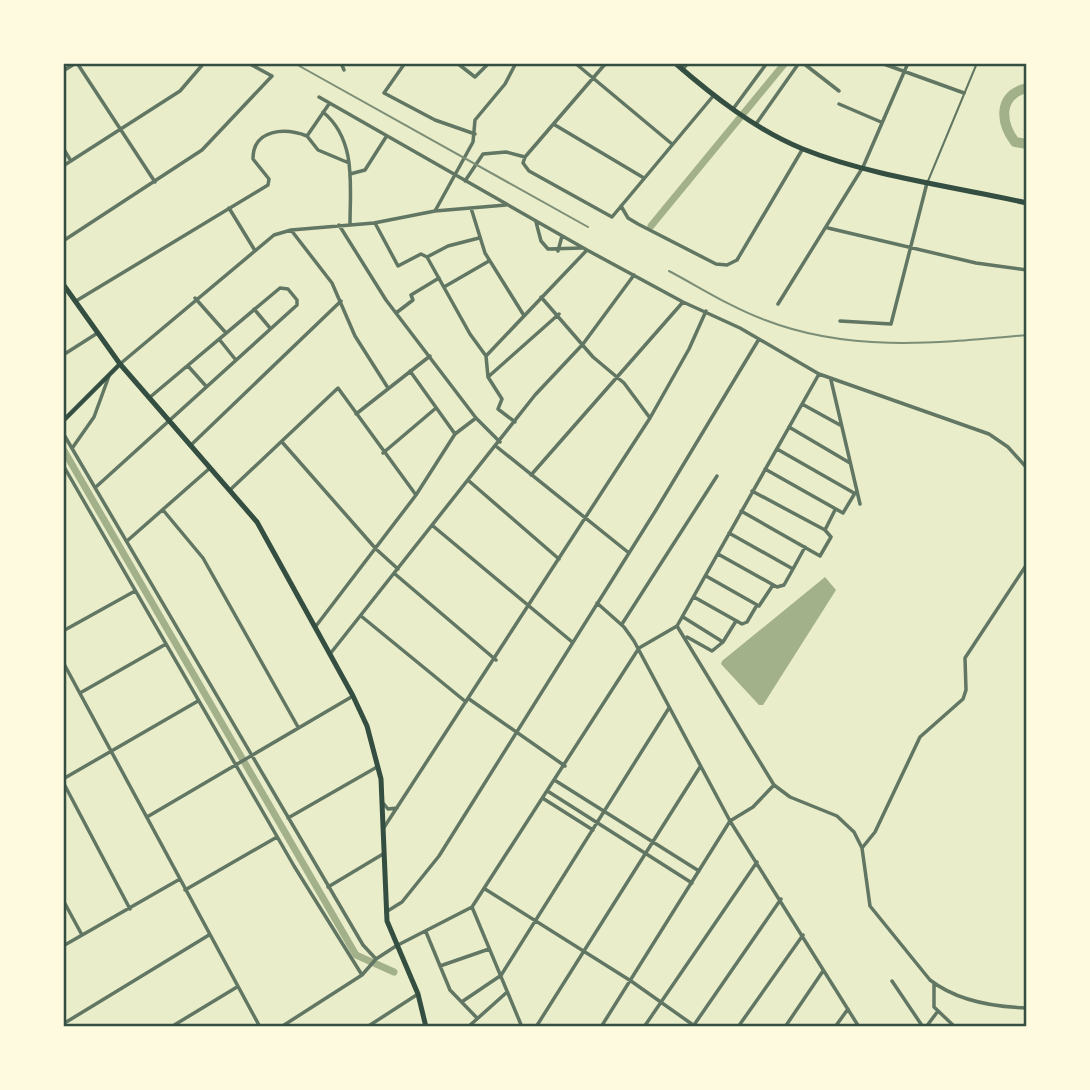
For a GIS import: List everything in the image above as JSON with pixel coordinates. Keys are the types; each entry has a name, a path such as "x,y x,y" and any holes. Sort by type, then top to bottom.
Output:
{"main road":[{"path":"675,63 733,109 803,149 863,167 1027,203"},
{"path":"63,284 96,334 120,364 231,489 267,537 353,696 367,726 379,766 386,912 396,946 418,994 426,1027"},
{"path":"63,421 120,364"}],"street":[{"path":"63,71 77,63 155,182"},
{"path":"63,166 180,91 204,63"},
{"path":"63,241 202,150 272,76 248,63"},
{"path":"341,63 344,70"},
{"path":"405,63 384,93 435,120 475,134"},
{"path":"457,63 473,77 478,76 489,63"},
{"path":"435,211 470,148 475,134 475,120 505,84 516,63"},
{"path":"575,63 672,144"},
{"path":"606,63 525,157 523,163 529,171 612,217 714,94"},
{"path":"682,69 688,63"},
{"path":"733,109 767,63"},
{"path":"756,124 801,63 839,91"},
{"path":"881,63 964,93"},
{"path":"778,304 828,228 863,167 908,63"},
{"path":"320,97 586,249 682,302 706,311 759,339 819,374 989,435 1008,447 1027,468"},
{"path":"307,136 329,104"},
{"path":"839,104 881,122"},
{"path":"323,112 340,131 349,163 349,225"},
{"path":"554,125 644,178"},
{"path":"74,302 270,183 253,155 263,138 283,129 307,136 318,150 349,163"},
{"path":"350,174 365,170 386,136"},
{"path":"63,148 71,161"},
{"path":"621,206 632,221 711,262 727,265 737,260 803,149"},
{"path":"465,181 483,154 506,152 525,157"},
{"path":"840,321 891,324 928,181"},
{"path":"120,364 195,298 274,235 291,230 374,223 435,211 508,205"},
{"path":"229,208 254,249"},
{"path":"471,208 489,261 523,314"},
{"path":"535,220 543,245 558,251 586,249"},
{"path":"374,223 399,267 421,254 426,256 448,246 479,238"},
{"path":"339,225 396,313 476,418 501,442"},
{"path":"828,228 976,263 1027,270"},
{"path":"291,230 332,283 355,335 388,388"},
{"path":"558,251 562,235"},
{"path":"486,356 586,249"},
{"path":"426,256 486,356 488,377 502,399 499,409 515,422"},
{"path":"444,287 489,261"},
{"path":"330,654 501,442 535,395 583,344 634,275"},
{"path":"396,313 414,300 411,295 439,278"},
{"path":"97,485 297,304 288,289 282,287 149,398"},
{"path":"541,297 559,314 606,370 617,377 650,418"},
{"path":"195,298 226,333"},
{"path":"191,445 341,301"},
{"path":"531,475 682,302"},
{"path":"254,309 270,328"},
{"path":"382,830 496,660 650,418 689,349 706,311"},
{"path":"488,377 559,314"},
{"path":"63,355 96,334"},
{"path":"219,339 235,359"},
{"path":"386,912 402,902 439,856 759,339"},
{"path":"356,414 429,356"},
{"path":"188,365 205,386"},
{"path":"410,371 455,434"},
{"path":"281,1027 362,975 375,960 396,946 472,907 550,792 639,648 677,626 683,617 819,374"},
{"path":"74,447 94,417 109,376"},
{"path":"831,379 860,504"},
{"path":"231,489 335,389 343,392 383,453 416,495"},
{"path":"802,404 842,426"},
{"path":"383,453 436,408"},
{"path":"316,626 416,495 455,434 476,418"},
{"path":"789,427 850,463"},
{"path":"63,433 97,485 250,756 363,945 375,960"},
{"path":"282,442 376,549 398,569"},
{"path":"497,447 629,553"},
{"path":"776,449 856,494"},
{"path":"127,541 211,467"},
{"path":"64,469 277,837 362,975"},
{"path":"765,469 835,510 846,512 856,494"},
{"path":"622,624 717,476"},
{"path":"469,481 559,559"},
{"path":"741,511 822,555 831,537 825,530 752,491"},
{"path":"163,510 203,558 298,727"},
{"path":"825,530 835,510"},
{"path":"433,526 572,642"},
{"path":"729,533 793,569"},
{"path":"718,554 773,585 782,587 805,547"},
{"path":"862,848 875,832 920,737 963,699 967,690 965,658 1027,564"},
{"path":"395,574 496,660"},
{"path":"706,576 758,606"},
{"path":"694,597 736,621 746,623 773,585"},
{"path":"63,631 135,591"},
{"path":"597,603 622,624 639,648 730,821 859,1027"},
{"path":"361,616 468,700 565,766"},
{"path":"683,617 723,642"},
{"path":"684,636 710,651 723,642 736,621"},
{"path":"677,626 774,785 790,797 837,816 854,832 862,848 866,895 874,912 934,983 984,1003 1027,1008"},
{"path":"80,692 166,644"},
{"path":"63,663 260,1027"},
{"path":"147,817 353,696"},
{"path":"130,909 63,781 198,701"},
{"path":"463,1001 500,976 669,708"},
{"path":"288,818 379,766"},
{"path":"536,1027 700,767"},
{"path":"556,781 699,871"},
{"path":"601,1027 730,821 753,807 774,785"},
{"path":"550,792 692,883"},
{"path":"544,800 593,830"},
{"path":"382,802 388,809 398,807"},
{"path":"185,890 277,837"},
{"path":"328,887 383,854"},
{"path":"644,1027 757,862"},
{"path":"63,946 180,879"},
{"path":"485,889 631,981 694,1027 781,899"},
{"path":"63,900 82,935"},
{"path":"472,907 522,1027"},
{"path":"426,932 450,990 477,1018"},
{"path":"63,1024 209,935"},
{"path":"738,1027 803,935"},
{"path":"440,965 489,949"},
{"path":"785,1027 823,970"},
{"path":"892,981 924,1027 938,1011"},
{"path":"934,983 933,1003 955,1027"},
{"path":"171,1027 237,987"},
{"path":"468,1027 506,993"},
{"path":"367,1027 418,994"},
{"path":"835,1027 848,1009"}],"lane":[{"path":"928,181 977,63"}],"shaded area":[{"path":"825,577 836,590 763,705 759,705 721,664 722,661"}],"waterway":[{"path":"651,226 785,63"},
{"path":"1027,88 1011,97 1004,110 1006,126 1015,142 1027,144"},
{"path":"63,449 356,955 394,972"}],"railway":[{"path":"294,63 588,227"},
{"path":"669,271 729,304 765,320 829,337 895,343 1027,335"}]}
